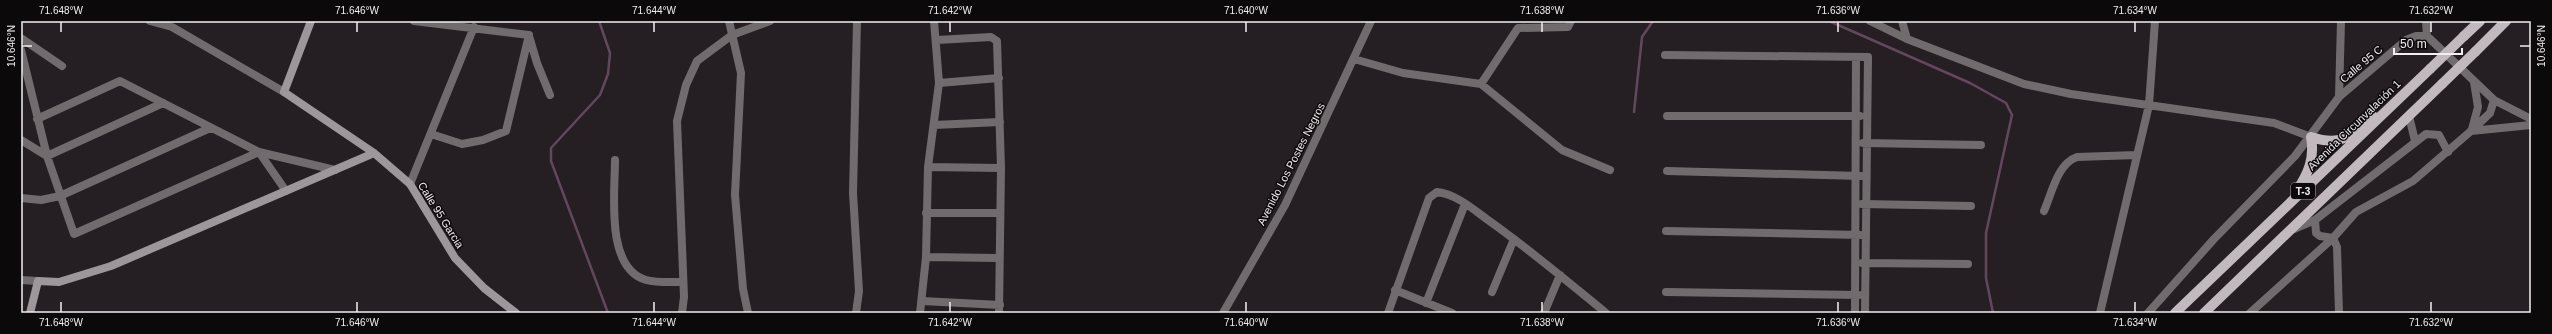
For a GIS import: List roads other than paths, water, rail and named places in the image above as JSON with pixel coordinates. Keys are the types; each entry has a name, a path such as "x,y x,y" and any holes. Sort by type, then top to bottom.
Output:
{"main road":[{"name":"Avenida Circunvalación 1","path":"2175,313 2480,21"},
{"name":"T-3","path":"2204,313 2506,21"},
{"path":"2284,209 2306,177 2313,160 2311,137 2332,143 2340,141 2401,97"}],"street":[{"path":"150,21 173,24 284,92 311,21"},
{"path":"414,21 500,30 529,35"},
{"path":"499,21 500,30"},
{"path":"729,21 741,73 735,194 743,289 748,313"},
{"path":"682,313 683,282 677,121 686,85 697,61 732,35 770,21"},
{"path":"856,313 858,291 853,194 857,21"},
{"path":"920,313 926,257 928,167 939,83 938,40 934,21"},
{"name":"Avenido Los Postes Negros","path":"1223,313 1285,205 1371,21"},
{"path":"1481,84 1518,28 1568,27 1571,21"},
{"path":"1870,21 1907,39 2024,84 2071,94 2274,123 2311,137"},
{"path":"1902,21 1907,39"},
{"path":"2100,313 2149,105 2155,21"},
{"path":"2339,97 2341,21"},
{"path":"2426,21 2427,36 2494,100 2531,119"},
{"path":"410,184 474,27"},
{"path":"431,134 462,144 483,140 506,131 529,35"},
{"path":"529,35 537,63 550,95"},
{"name":"Calle 95 C","path":"2148,313 2311,137 2339,97 2406,40 2416,36 2427,36"},
{"path":"21,38 62,66"},
{"path":"922,301 999,309 998,258 1001,168 999,78 995,38 938,40"},
{"path":"21,50 29,90 38,119 46,156 74,234 259,152"},
{"path":"1665,55 1868,57 1865,313"},
{"path":"1855,313 1856,57"},
{"path":"1354,59 1402,73 1481,84 1562,150 1610,170"},
{"path":"939,83 999,78"},
{"path":"2471,131 2478,106 2473,80"},
{"path":"38,119 120,81 259,152 335,170"},
{"path":"21,85 29,90"},
{"path":"1856,85 1868,85"},
{"name":"Calle 95 Garcia","path":"284,92 374,153 410,184 455,258 484,288 516,313"},
{"path":"2250,313 2333,238 2356,212 2408,184 2448,152 2490,113 2494,100"},
{"path":"46,156 162,103"},
{"path":"1667,116 1868,116"},
{"path":"2409,116 2415,141"},
{"path":"934,125 1000,122"},
{"path":"2471,131 2531,125"},
{"path":"21,198 41,200 60,196 210,128"},
{"path":"2288,232 2315,220 2415,141 2432,133 2439,135 2448,152"},
{"path":"21,140 46,156"},
{"path":"1856,143 1981,145"},
{"path":"259,152 286,191"},
{"path":"21,280 59,282 111,266 374,153"},
{"path":"2044,211 2063,166 2070,159 2077,157 2137,156"},
{"path":"615,160 616,229 621,259 630,271 646,280 683,282"},
{"path":"928,167 1001,168"},
{"path":"1667,171 1867,176"},
{"path":"1388,313 1395,290 1430,198 1438,192 1446,192 1514,239 1606,313"},
{"path":"1426,302 1465,204"},
{"path":"1856,204 1972,206"},
{"path":"926,213 1000,213"},
{"path":"2315,220 2316,233 2320,236 2333,238"},
{"path":"1666,231 1866,235"},
{"path":"2333,238 2337,247 2339,313"},
{"path":"1492,292 1514,239"},
{"path":"926,257 998,258"},
{"path":"1855,264 1968,264"},
{"path":"1544,313 1560,275"},
{"path":"30,313 38,281"},
{"path":"1395,290 1452,313"},
{"path":"1666,292 1855,294 1866,296"}],"waterway":[{"path":"599,21 610,53 608,74 600,95 551,148 551,161 608,313"},
{"path":"1634,112 1642,37 1653,21"},
{"path":"1829,21 1970,83 2006,103 2012,115 1986,233 1986,278 1993,313"}]}
